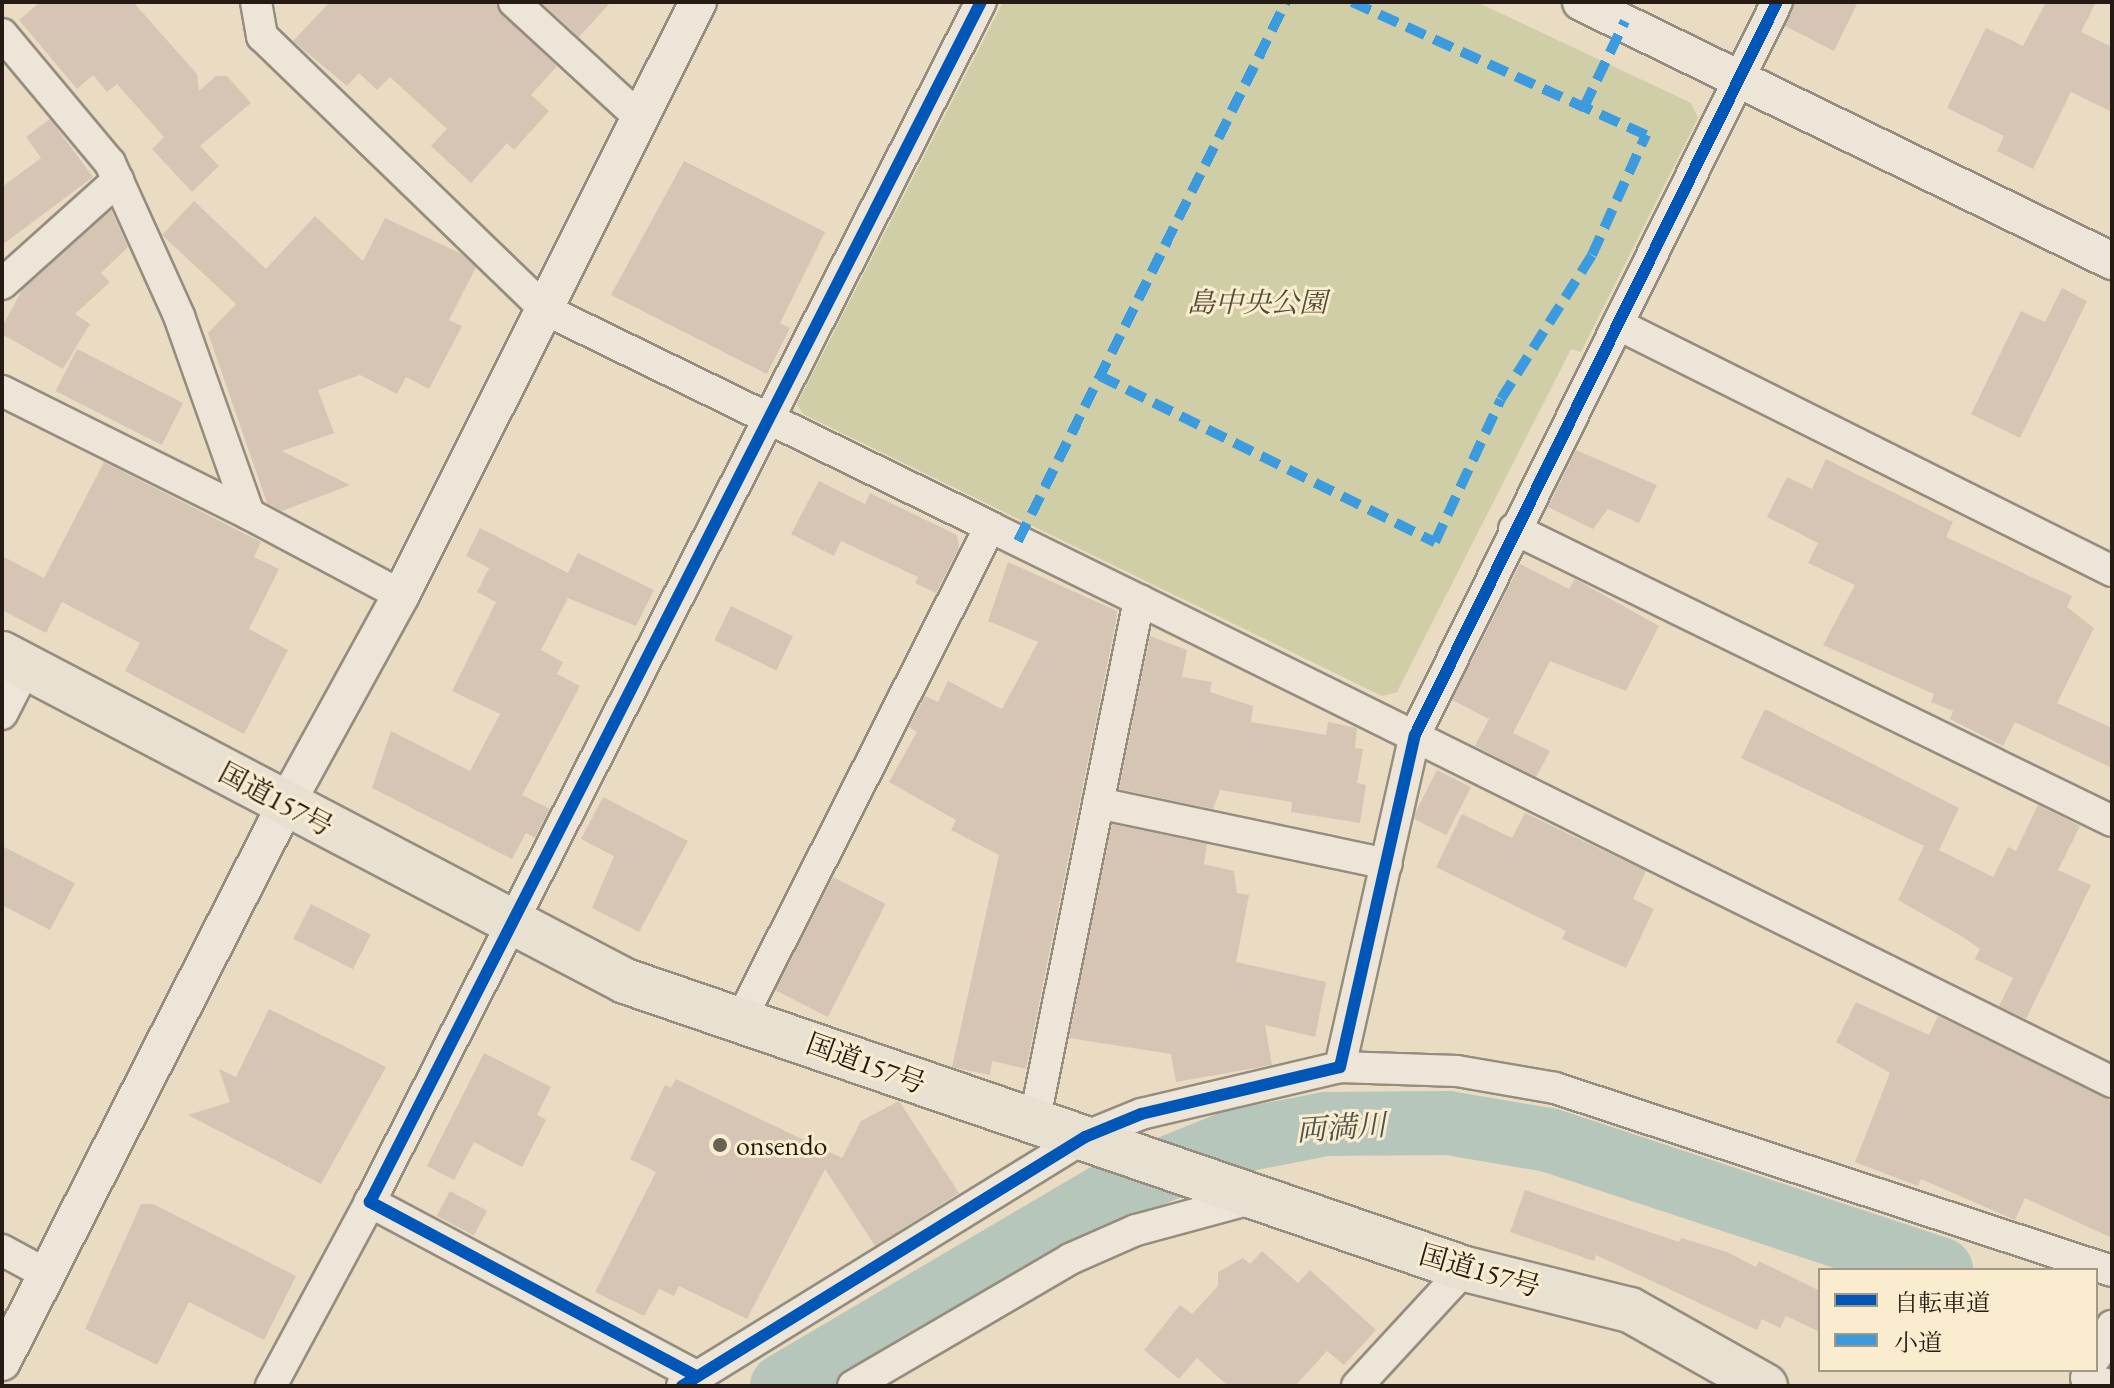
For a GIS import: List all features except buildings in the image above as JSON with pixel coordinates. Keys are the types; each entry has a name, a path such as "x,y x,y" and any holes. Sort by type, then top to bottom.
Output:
{"highway":[{"name":"国道157号","path":"14,660 508,925 625,981 1034,1123 1097,1140 1236,1192 1465,1269 1630,1310 1765,1386"}],"street":[{"path":"256,2 262,36 546,310 1415,735 2112,1082"},
{"path":"514,2 640,118"},
{"path":"2,1362 286,804 401,595 698,2"},
{"path":"271,1386 370,1202 508,925 770,420 981,2"},
{"path":"1581,2 2112,261"},
{"path":"1340,1067 1415,735 1514,529 1619,325 1738,76 1777,2"},
{"path":"2,34 118,180 179,316 249,514"},
{"path":"2,284 118,180"},
{"path":"1619,325 2112,571"},
{"path":"2,391 249,514 401,595"},
{"path":"741,1019 990,527"},
{"path":"1514,529 2112,821"},
{"path":"1034,1123 1139,600"},
{"path":"2,714 14,660"},
{"path":"1098,803 1387,864"},
{"path":"370,1202 689,1381 1141,1114 1340,1067 1457,1071 1555,1088 2112,1271"},
{"path":"853,1386 1070,1259 1236,1192"},
{"path":"2,1250 48,1275"},
{"path":"1357,1386 1465,1269"},
{"path":"2098,1362 2112,1326"}],"green space":[{"name":"島中央公園","path":"1003,2 1477,2 1691,103 1698,118 1581,352 1571,349 1397,692 1382,696 803,414 797,404"}],"waterway":[{"name":"両満川","path":"782,1386 1116,1189 1233,1142 1326,1124 1448,1123 1549,1140 1935,1268"}],"marked path":[{"path":"1018,541 1286,2"},
{"path":"1352,2 1584,107 1625,21"},
{"path":"1100,376 1435,542 1501,399 1592,255 1646,135 1584,107"}],"cycle path":[{"path":"696,1376 370,1202 981,2"},
{"path":"682,1386 1085,1137 1141,1114 1340,1067 1415,735 1777,2"}],"place":[{"name":"onsendo","path":"720,1145"}]}
